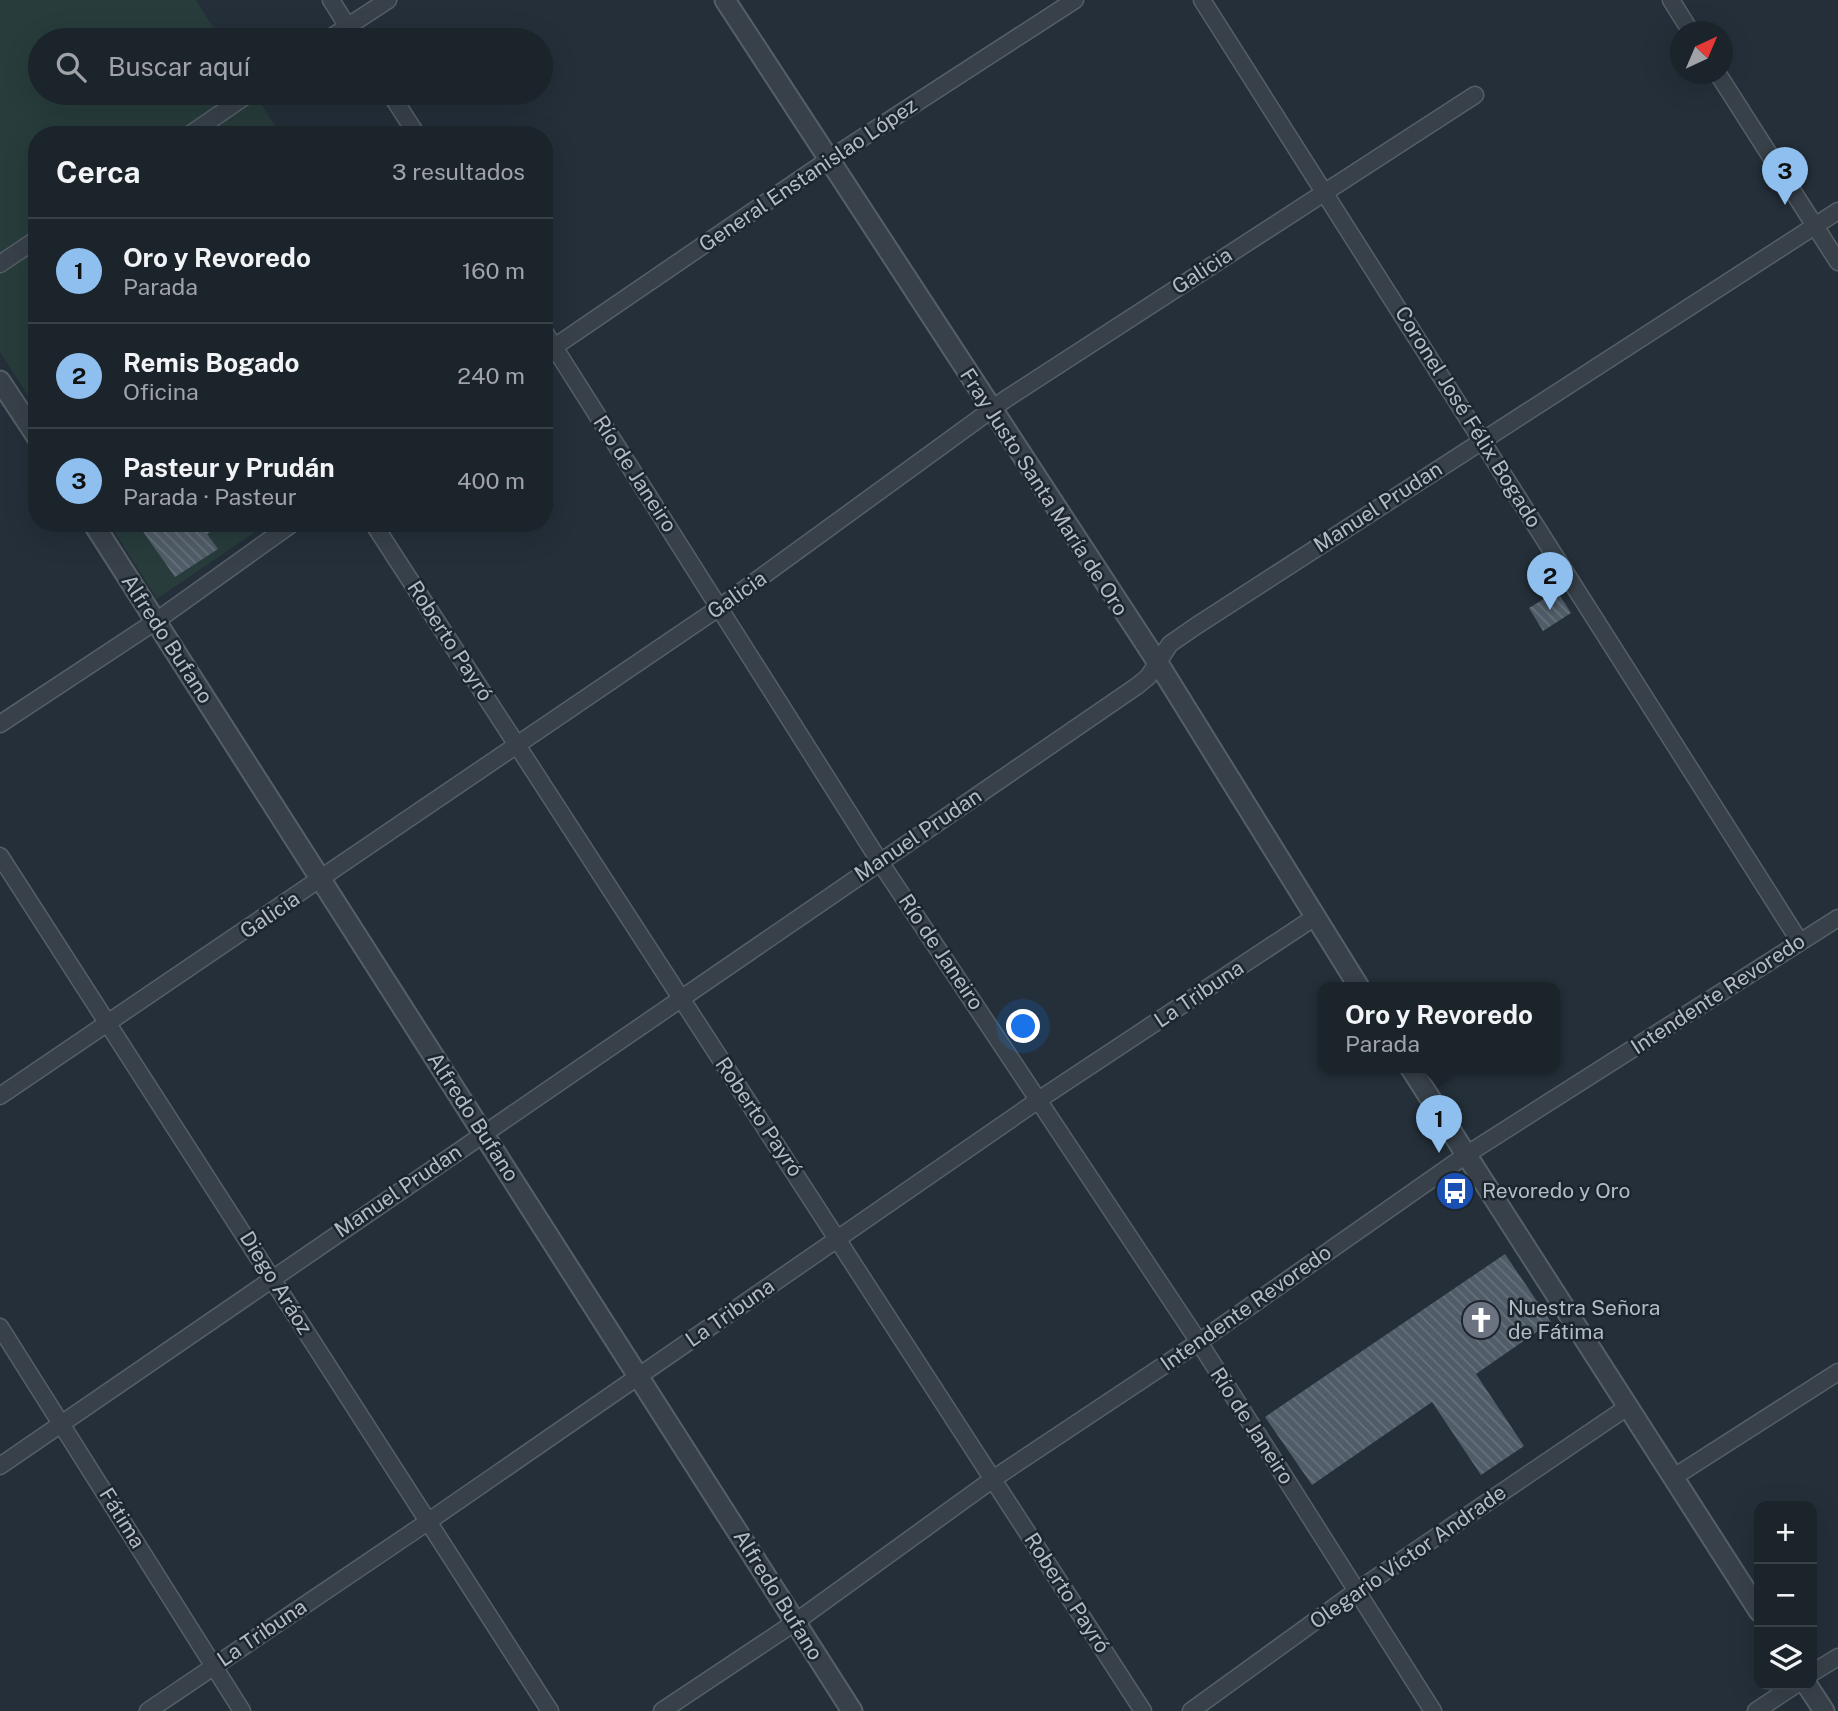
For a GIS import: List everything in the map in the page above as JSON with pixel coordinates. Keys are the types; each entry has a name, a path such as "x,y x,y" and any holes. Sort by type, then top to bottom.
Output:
{"street":[{"path":"331,0 349,28"},
{"path":"357,28 388,0"},
{"name":"Fray Justo Santa María de Oro","path":"725,0 1158,663 1356,982"},
{"name":"General Enstanislao López","path":"553,348 828,160 1075,0"},
{"name":"Coronel José Félix Bogado","path":"1202,0 1800,942"},
{"path":"1671,0 1684,21"},
{"path":"1724,84 1838,262"},
{"name":"Galicia","path":"0,1096 518,747 720,607 991,411 1475,95"},
{"path":"202,126 233,105"},
{"path":"398,105 411,126"},
{"name":"Manuel Prudan","path":"0,1466 1137,686 1158,663 1170,644 1196,626 1838,211"},
{"path":"0,264 28,245"},
{"name":"Río de Janeiro","path":"553,357 720,607 880,862 1199,1342 1433,1711"},
{"path":"0,381 28,423"},
{"name":"Alfredo Bufano","path":"99,532 482,1133 640,1375 852,1711"},
{"path":"0,724 156,621 280,532"},
{"name":"Roberto Payró","path":"379,532 680,998 839,1238 1143,1711"},
{"name":"Diego Aráoz","path":"0,856 272,1277 426,1523 550,1711"},
{"name":"La Tribuna","path":"148,1711 426,1523 1040,1099 1315,917"},
{"name":"Intendente Revoredo","path":"662,1711 794,1623 993,1479 1199,1342 1466,1155 1838,918"},
{"path":"1414,1073 1754,1603"},
{"name":"Fátima","path":"0,1327 242,1711"},
{"path":"1674,1477 1838,1372"},
{"name":"Olegario Víctor Andrade","path":"1191,1711 1358,1590 1629,1406"},
{"path":"1817,1671 1838,1657"},
{"path":"1756,1711 1788,1690"},
{"path":"1810,1690 1824,1711"}],"green space":[{"path":"0,0 196,0 214,28 28,28 28,105 262,105 275,126 28,126 28,396 0,352"},
{"path":"115,532 255,532 157,599"}],"building":[{"path":"143,532 210,532 207,534 218,549 175,577"},
{"path":"1557,591 1571,613 1543,631 1529,608"},
{"path":"1505,1254 1551,1322 1476,1374 1524,1446 1481,1475 1432,1402 1312,1485 1265,1417"}],"place":[{"name":"Pasteur y Prudán","path":"1785,205"},
{"name":"Remis Bogado","path":"1550,610"},
{"name":"Oro y Revoredo","path":"1439,1153"},
{"name":"Revoredo y Oro","path":"1455,1191"},
{"name":"Nuestra Señora de Fátima","path":"1481,1320"}]}
